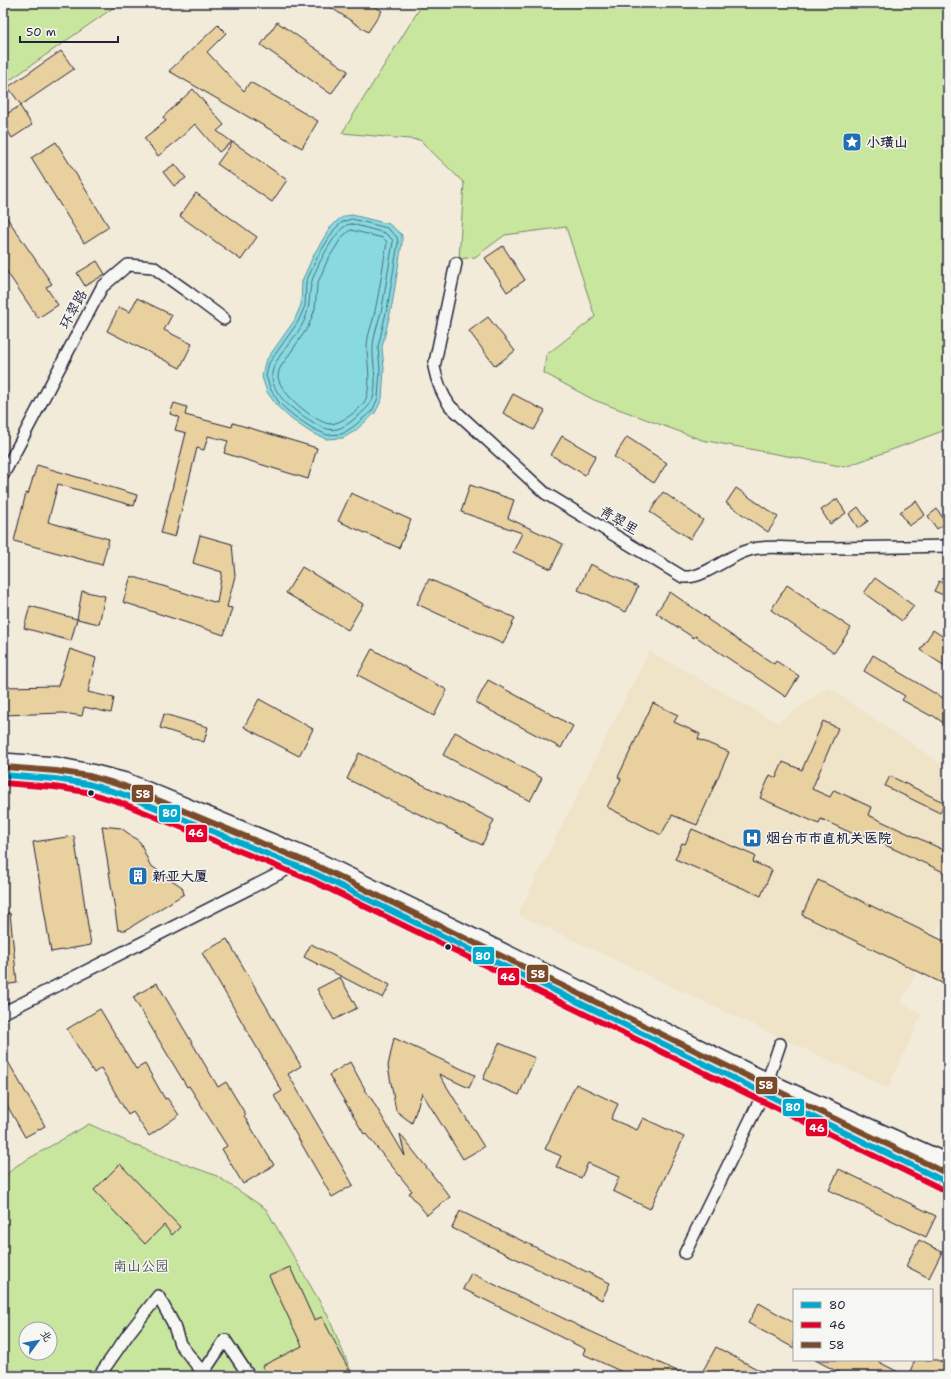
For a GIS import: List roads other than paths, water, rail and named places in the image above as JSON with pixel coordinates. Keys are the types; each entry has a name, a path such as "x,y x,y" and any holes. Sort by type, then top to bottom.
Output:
{"main road":[{"path":"3,761 56,765 126,781 298,860 316,874 766,1087 948,1183"},
{"path":"3,775 55,779 88,784 122,794 298,860"},
{"path":"766,1087 948,1162"}],"street":[{"name":"青翠里","path":"456,262 434,366 436,380 450,406 545,493 683,577 690,578 698,575 739,553 767,547 793,549 948,546"},
{"name":"环翠路","path":"3,475 102,287 128,265 153,267 224,319"},
{"path":"3,1013 298,860"},
{"path":"685,1253 766,1087 780,1044"},
{"path":"99,1376 129,1333 158,1296 173,1323 180,1344 203,1373 225,1340 249,1376"}],"water":[{"path":"352,215 389,224 402,235 402,243 392,305 382,347 384,369 382,399 375,413 355,431 343,438 326,439 310,432 291,419 277,406 267,392 262,377 265,362 294,321 301,305 302,281 314,254 330,228 338,220 345,216"}],"place":[{"name":"小璜山","path":"852,142"},
{"name":"烟台市市直机关医院","path":"752,838"},
{"name":"新亚大厦","path":"138,876"}],"park label":[{"name":"南山公园","path":"141,1266"}]}
